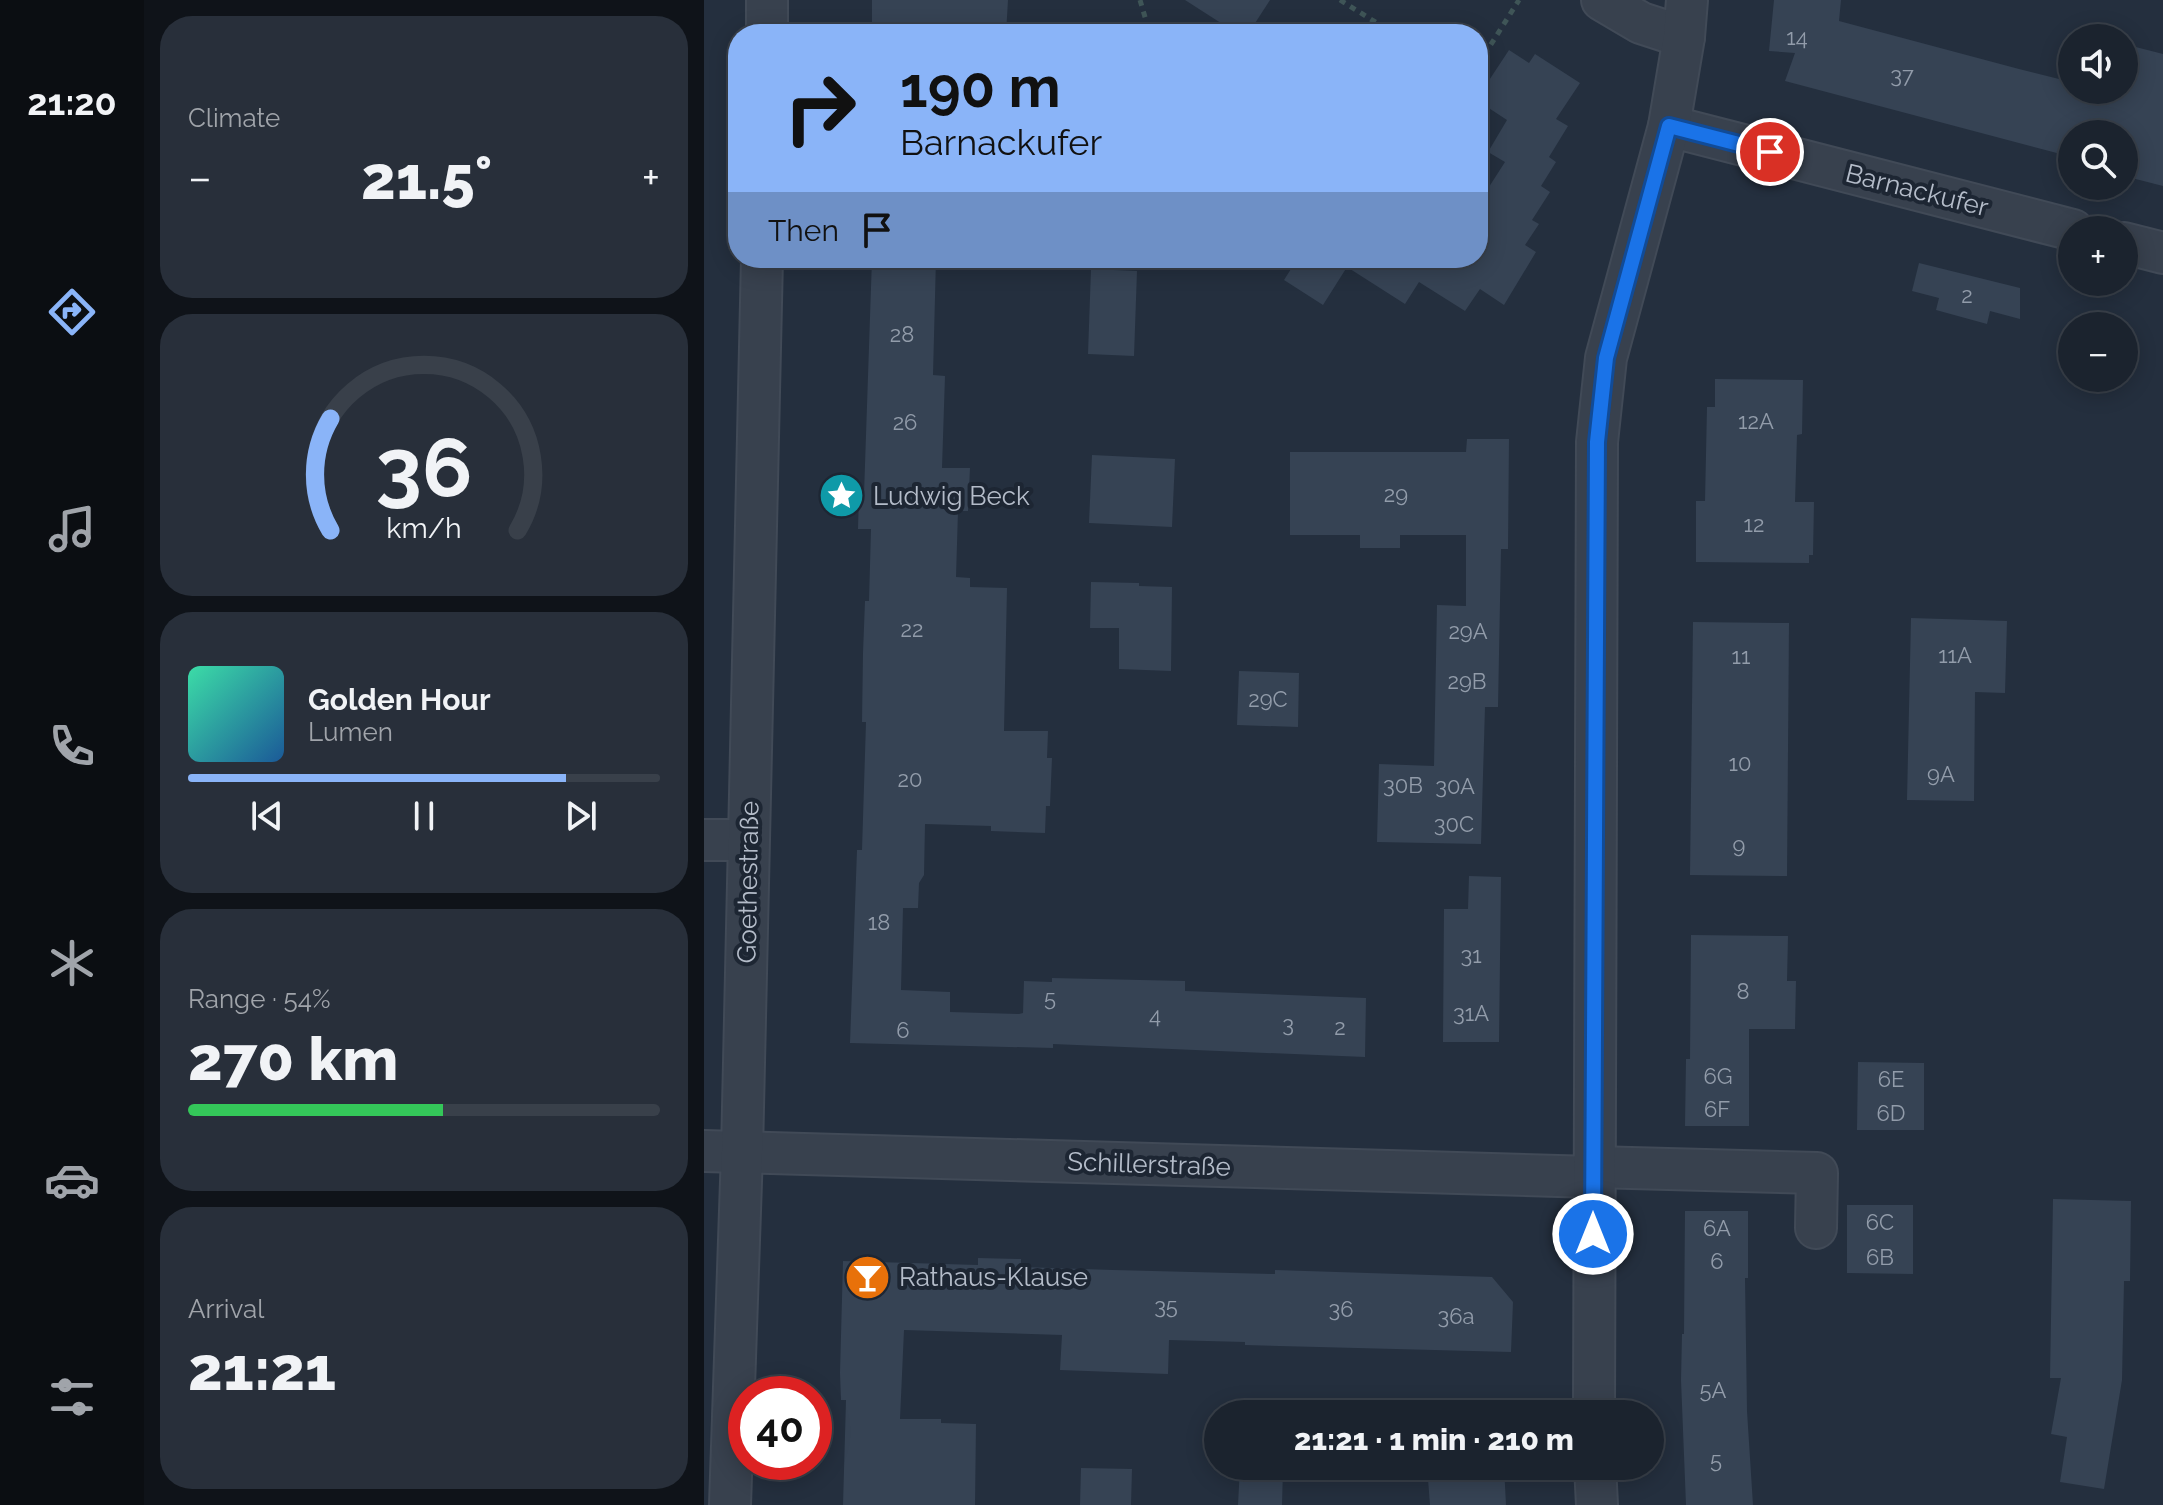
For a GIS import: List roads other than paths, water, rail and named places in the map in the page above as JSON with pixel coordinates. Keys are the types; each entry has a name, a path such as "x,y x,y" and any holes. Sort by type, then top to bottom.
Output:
{"street":[{"path":"767,0 767,24"},
{"path":"1594,1400 1597,442 1606,358 1669,126 1685,18 1641,23 1602,0"},
{"name":"Barnackufer","path":"1669,126 2058,226"},
{"path":"2138,247 2163,253"},
{"name":"Goethestraße","path":"730,1505 723,1152 748,840 762,268"},
{"path":"704,840 748,840"},
{"name":"Schillerstraße","path":"723,1152 1594,1172 1817,1173 1816,1228"},
{"path":"1596,1480 1597,1505"}],"place":[{"name":"Ludwig Beck","path":"842,496"},
{"name":"Rathaus-Klause","path":"868,1277"}]}
